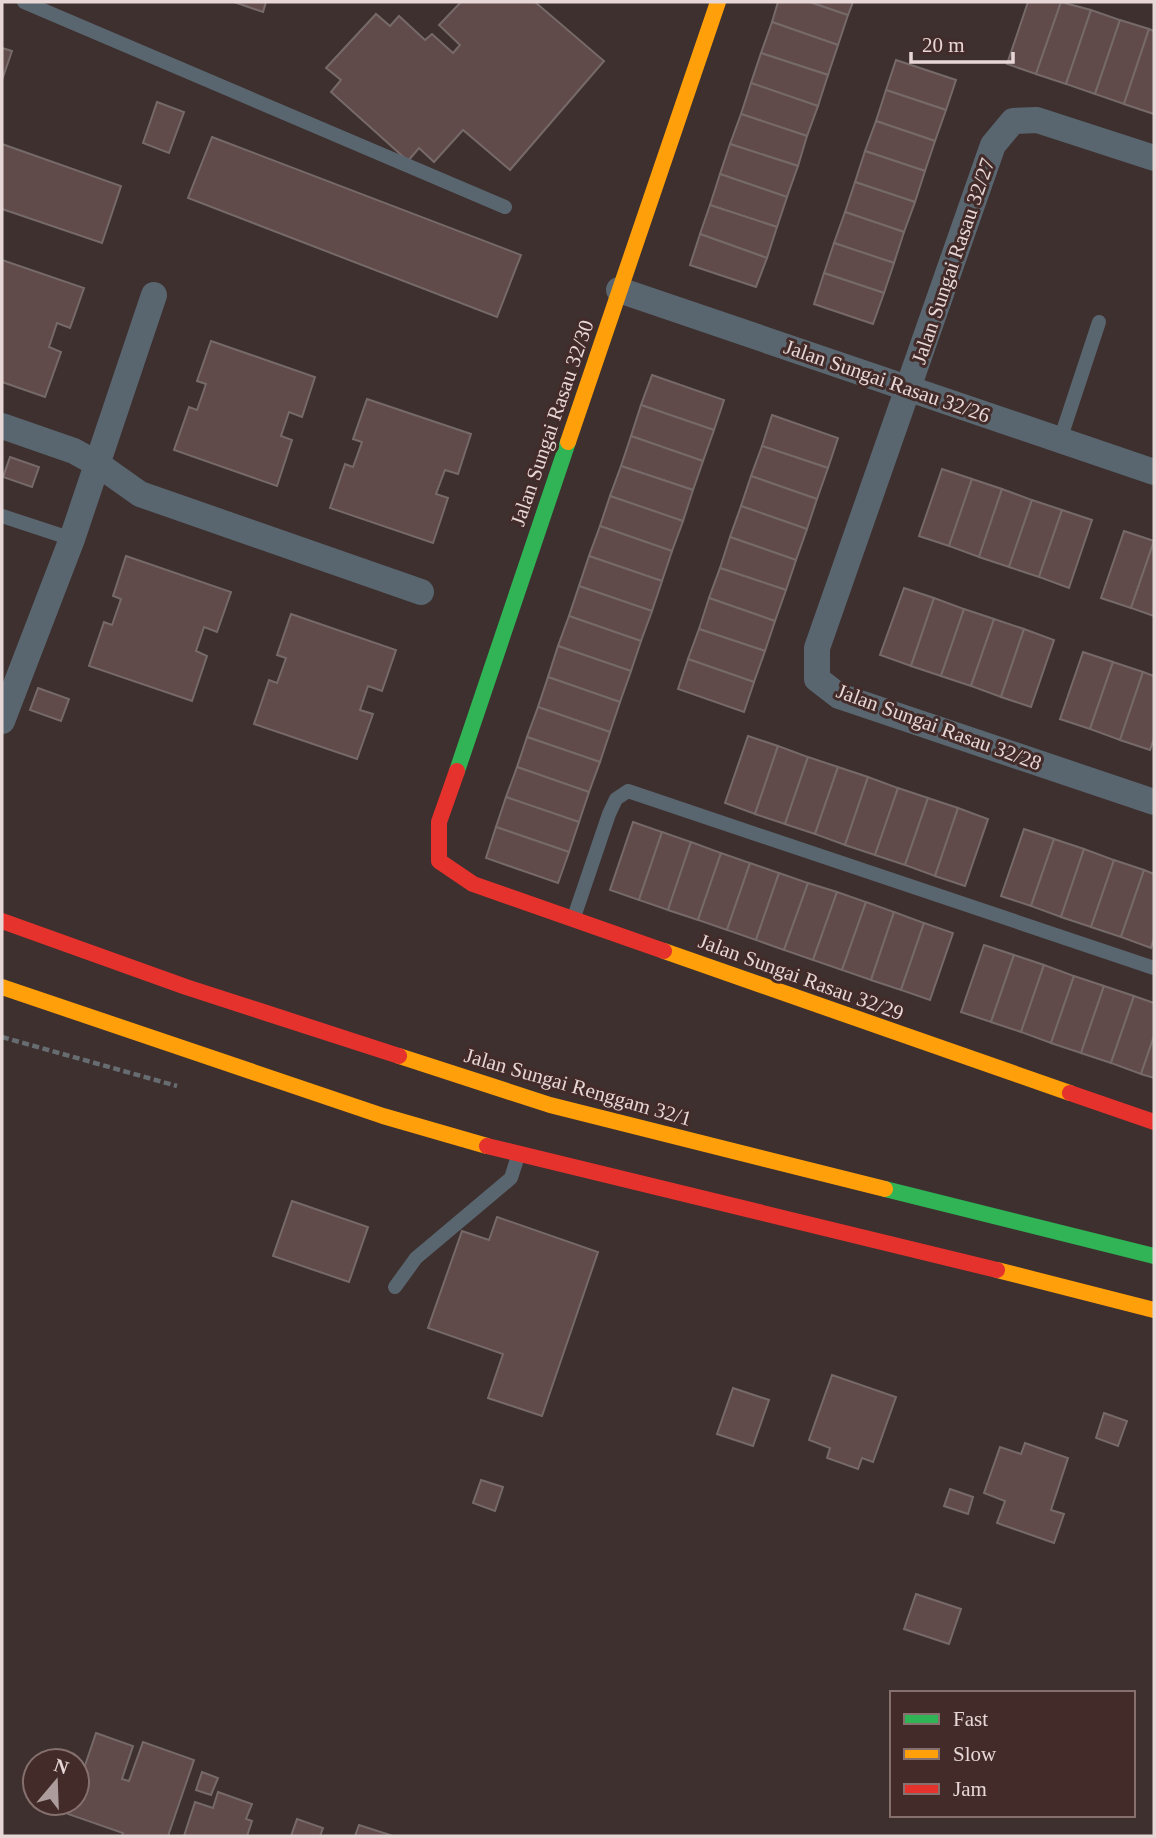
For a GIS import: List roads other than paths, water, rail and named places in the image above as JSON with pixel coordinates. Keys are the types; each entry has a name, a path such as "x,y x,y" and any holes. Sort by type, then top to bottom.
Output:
{"main road":[{"name":"Jalan Sungai Rasau 32/30","path":"439,861 439,822 718,2"},
{"name":"Jalan Sungai Rasau 32/29","path":"439,861 473,884 1154,1122"},
{"name":"Jalan Sungai Renggam 32/1","path":"2,921 186,987 537,1101 750,1161 1154,1256"},
{"path":"2,987 383,1116 519,1155 738,1200 1154,1310"}],"street":[{"name":"Jalan Sungai Rasau 32/27","path":"909,388 993,145 1013,121 1037,120 1154,158"},
{"name":"Jalan Sungai Rasau 32/26","path":"619,290 1154,472"},
{"path":"2,721 99,465 154,295"},
{"name":"Jalan Sungai Rasau 32/28","path":"909,388 817,648 817,679 839,696 1154,802"},
{"path":"2,426 74,452 99,465 139,494 421,592"}],"lane":[{"path":"24,2 505,207"},
{"path":"1060,440 1099,322"},
{"path":"2,516 72,539"},
{"path":"573,918 609,814 616,799 628,791 1154,968"},
{"path":"395,1287 416,1258 511,1178 519,1155"}]}
